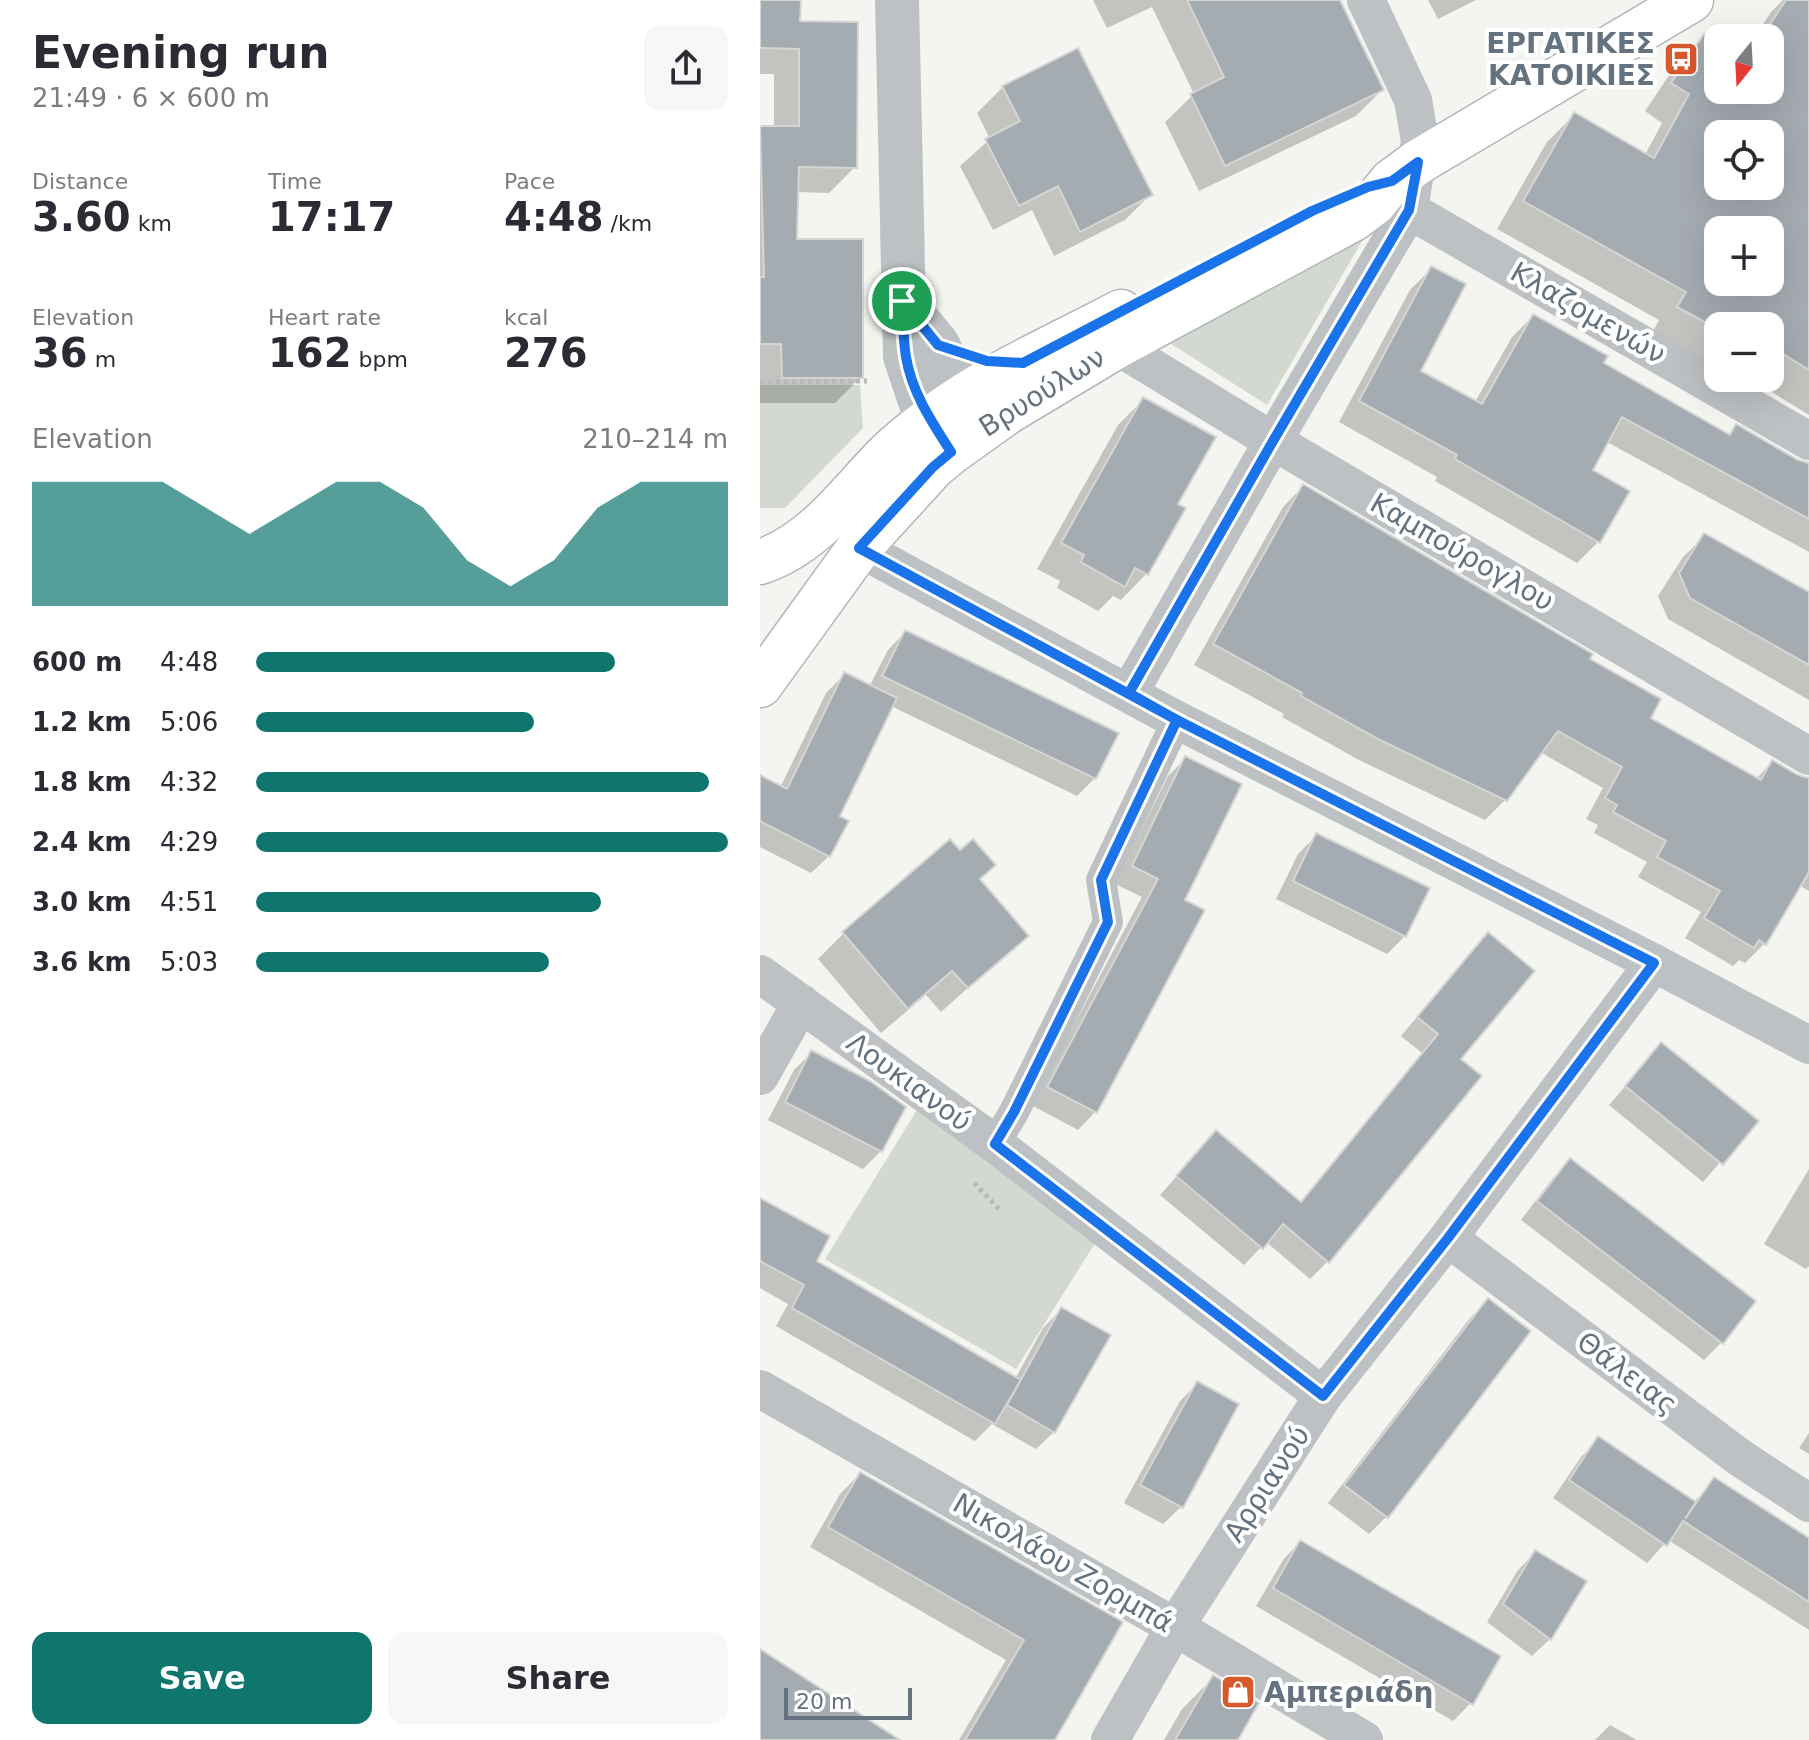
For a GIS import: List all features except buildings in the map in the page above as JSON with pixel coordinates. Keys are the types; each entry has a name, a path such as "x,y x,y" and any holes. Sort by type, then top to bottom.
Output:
{"main road":[{"name":"Βρυούλων","path":"770,559 802,542 888,454 1117,346 1326,236 1691,0"},
{"name":"Βρυούλων","path":"760,685 859,548 933,467 955,425 1023,363 1312,211 1357,191 1406,184"}],"street":[{"path":"897,0 902,301 907,364 920,401 955,425"},
{"path":"1129,693 1273,441 1406,184 1420,141 1413,100 1366,0"},
{"name":"Κλαζομενών","path":"1406,184 1809,441"},
{"path":"902,301 938,345 955,425"},
{"path":"938,345 987,361 1023,363"},
{"name":"Καμπούρογλου","path":"1117,346 1809,756"},
{"path":"859,548 1177,720 1809,1045"},
{"path":"995,1144 1014,1112 1108,922 1101,880 1177,720"},
{"name":"Αρριανού","path":"1110,1740 1175,1627 1323,1396 1448,1238 1654,963"},
{"name":"Λουκιανού","path":"760,974 995,1144 1323,1396"},
{"path":"760,1076 801,1003"},
{"name":"Θάλειας","path":"1448,1238 1739,1457 1809,1503"},
{"name":"Νικολάου Ζορμπά","path":"760,1389 1175,1627 1364,1740"}],"path":[{"path":"760,382 871,381"}],"shaded area":[{"path":"1365,236 1267,405 1168,342"},
{"path":"760,385 860,385 863,428 785,508 760,508"},
{"path":"917,1110 1097,1240 1016,1369 825,1259"}],"place":[{"name":"ΕΡΓΑΤΙΚΕΣ ΚΑΤΟΙΚΙΕΣ","path":"1681,59"},
{"name":"Αμπεριάδη","path":"1238,1692"}],"route":[{"path":"1418,162 1409,210 1129,693 1654,963 1448,1238 1323,1396 995,1144 1014,1112 1108,922 1101,880 1177,720 859,548 933,467 951,452 920,401 910,373 905,356 902,301 938,345 987,361 1023,363 1312,211 1346,195 1392,181 1418,162"}]}
